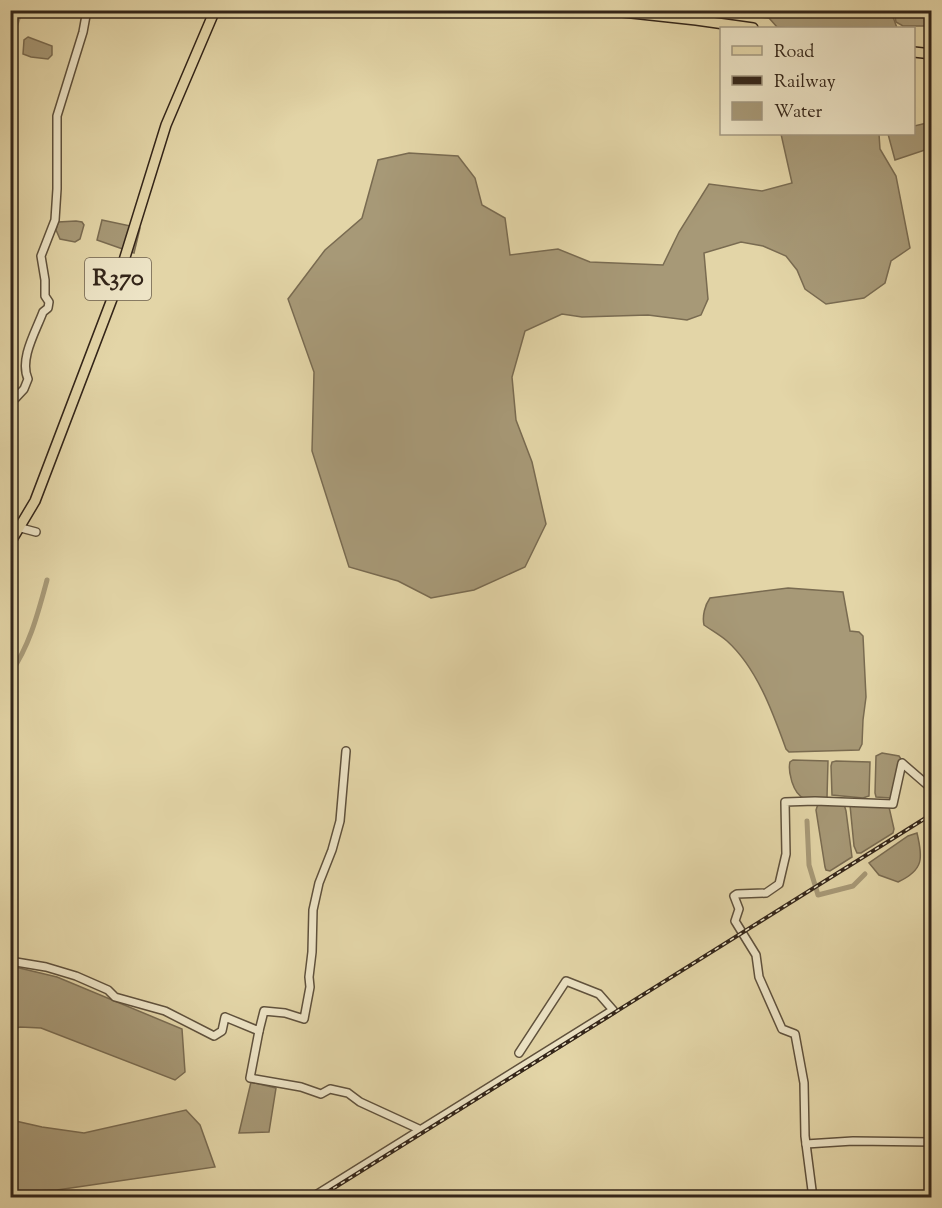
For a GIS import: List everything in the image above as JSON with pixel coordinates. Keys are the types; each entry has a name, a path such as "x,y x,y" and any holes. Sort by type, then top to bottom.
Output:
{"main road":[{"name":"R370","path":"10,543 35,501 112,299 166,125 215,10"},
{"path":"604,10 746,27"},
{"path":"915,52 932,54"}],"street":[{"path":"10,404 24,389 28,379 25,372 28,354 43,312 48,308 41,256 55,220 57,116 83,32 87,10"},
{"path":"10,525 36,532"},
{"path":"346,751 340,820 332,850 319,883 313,910 310,987 304,1019 285,1013 264,1011 250,1078 301,1087 321,1094 330,1089 348,1093 360,1102 422,1130"},
{"path":"813,1197 806,1144 804,1083 795,1034 782,1029 759,977 756,955 735,921 739,909 734,896 766,893 779,884 786,854 785,802 893,804 902,763 932,789"},
{"path":"10,961 46,967 76,976 108,990 115,998 165,1011 214,1036 222,1031 225,1017 259,1031"},
{"path":"311,1197 613,1010 598,994 566,981 519,1053"},
{"path":"806,1144 853,1141 932,1142"}],"water":[{"path":"698,11 891,11 897,27 777,27 769,18"},
{"path":"894,11 931,11 930,26 903,26 896,22"},
{"path":"28,37 52,46 52,55 48,59 23,54 24,40"},
{"path":"931,122 931,148 895,160 888,135 915,135 915,126"},
{"path":"781,135 879,135 880,149 896,176 910,248 891,261 885,283 864,298 826,304 805,289 797,270 786,256 763,246 741,242 704,253 708,299 701,315 687,320 648,315 582,317 562,314 525,331 512,377 516,420 532,462 546,524 525,567 474,590 431,598 398,581 349,567 312,451 314,372 288,299 325,250 362,218 378,160 409,153 458,156 475,178 482,205 505,218 510,255 558,249 590,262 663,265 679,232 709,184 762,191 792,183"},
{"path":"102,220 140,228 134,253 97,240"},
{"path":"76,221 84,225 80,239 75,242 60,239 56,230 58,222"},
{"path":"788,588 843,592 850,631 859,632 863,636 866,697 862,744 859,750 789,752 763,692 747,664 727,641 704,625 704,611 710,598"},
{"path":"882,753 899,756 901,759 891,798 876,797 875,793 876,756"},
{"path":"793,760 828,761 827,798 809,800 797,793 789,767"},
{"path":"832,762 870,762 869,796 863,798 832,795 831,766"},
{"path":"818,804 844,804 846,811 852,857 830,871 825,867 816,810"},
{"path":"850,805 889,807 893,833 861,853 857,853 854,846"},
{"path":"917,833 920,862 913,873 898,882 879,875 869,863 908,836"},
{"path":"11,966 57,977 182,1029 185,1072 175,1080 41,1028 20,1027 11,1030"},
{"path":"251,1082 276,1088 269,1132 239,1133"},
{"path":"186,1110 200,1125 215,1167 57,1190 11,1192 11,1120 84,1133"}],"waterway":[{"path":"10,42 21,10"},
{"path":"10,674 28,640 47,580"},
{"path":"807,821 809,865 818,895 853,886 865,874"}],"railway":[{"path":"318,1198 932,814"}]}
